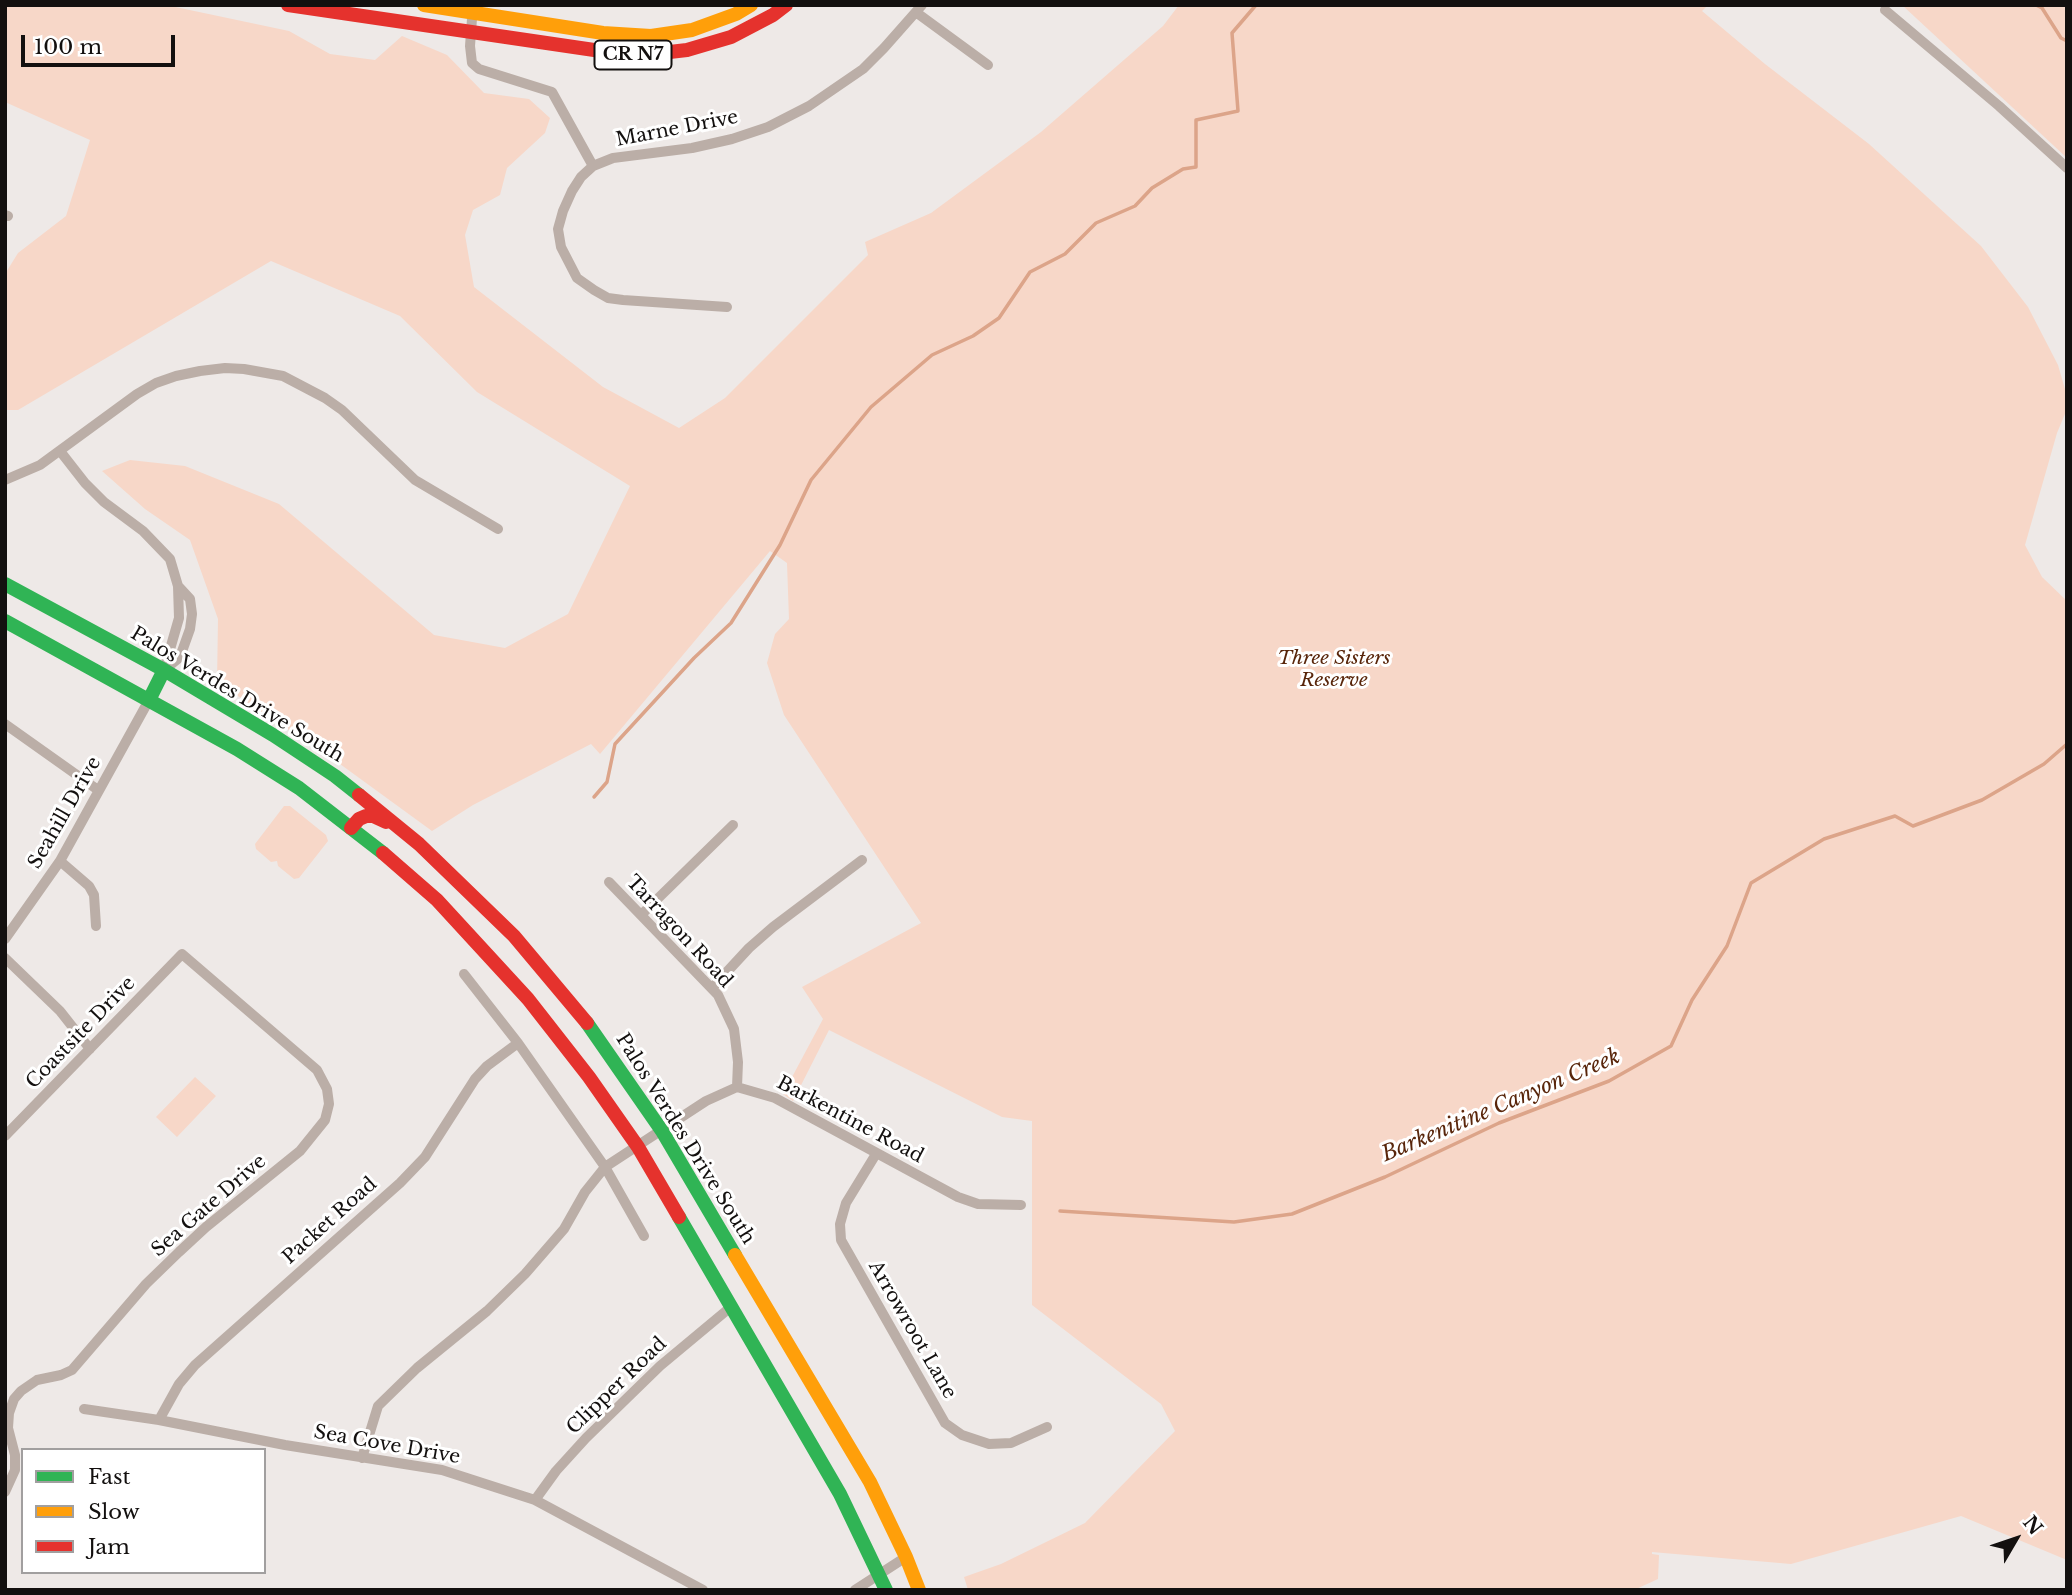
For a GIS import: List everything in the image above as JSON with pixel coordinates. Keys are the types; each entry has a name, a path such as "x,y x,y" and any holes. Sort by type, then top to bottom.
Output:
{"main road":[{"name":"CR N7","path":"288,5 635,56 688,50 731,37 773,15 786,5"},
{"name":"CR N7","path":"424,5 472,9 603,33 651,36 692,30 736,14 751,5"},
{"name":"Palos Verdes Drive South","path":"5,584 164,670 273,735 335,776 380,810 430,854 514,936 593,1030 662,1131 870,1482 919,1590"},
{"path":"5,621 149,700 299,788 386,855 437,900 511,980 589,1077 638,1147 840,1494 886,1590"},
{"path":"149,700 164,670"},
{"path":"351,828 359,819 373,816 386,821 430,854"}],"street":[{"path":"472,9 472,63 479,69 552,92 593,166 581,177 572,191 558,229 561,247 577,278 608,298 727,307"},
{"path":"919,9 988,65"},
{"name":"Marne Drive","path":"593,166 613,158 718,142 768,127 827,94 863,69 919,9"},
{"path":"1885,10 2067,167"},
{"path":"5,480 40,465 136,394 156,383 176,376 225,368 262,371 283,376 325,398 342,410 415,480 498,529"},
{"path":"60,451 104,502 143,531 170,559 178,586 190,599 190,629 180,657 164,670"},
{"name":"Seahill Drive","path":"5,939 60,861 149,700"},
{"path":"5,724 98,790"},
{"path":"641,915 733,825"},
{"path":"712,988 749,948 862,860"},
{"path":"60,861 89,886 94,895 96,926"},
{"name":"Tarragon Road","path":"609,882 719,995 734,1029 738,1062 737,1087"},
{"name":"Coastsite Drive","path":"5,1136 182,954"},
{"name":"Sea Gate Drive","path":"5,1492 15,1470 15,1455 8,1428 14,1399 37,1380 61,1375 80,1362 146,1284 206,1227 286,1163 325,1120 329,1104 327,1089 317,1070 182,954"},
{"path":"5,958 60,1011 90,1049"},
{"path":"464,974 518,1042 605,1167 644,1236"},
{"name":"Packet Road","path":"159,1420 179,1384 195,1366 400,1183 425,1157 475,1080 487,1066 518,1042"},
{"path":"362,1458 378,1406 417,1368 487,1311 525,1274 564,1230 585,1192 605,1167 706,1101 737,1087"},
{"name":"Barkentine Road","path":"737,1087 775,1098 958,1197 978,1204 1021,1205"},
{"name":"Arrowroot Lane","path":"876,1154 846,1203 840,1224 841,1240 945,1423 962,1435 989,1444 1011,1443 1047,1427"},
{"name":"Clipper Road","path":"536,1500 556,1471 595,1429 660,1366 732,1306"},
{"name":"Sea Cove Drive","path":"84,1409 442,1470 536,1500 703,1590"},
{"path":"855,1590 906,1557"}],"green space":[{"name":"Three Sisters Reserve","path":"5,5 166,5 289,31 330,54 375,60 402,36 447,55 484,93 529,99 550,118 545,133 507,168 500,195 473,210 465,235 474,287 603,387 679,428 725,398 868,255 865,242 931,213 1041,132 1163,26 1179,5 1708,5 1702,11 1765,64 1869,144 1981,246 2028,307 2058,365 2067,396 2067,409 2057,433 2025,545 2042,577 2067,601 2067,1560 1961,1516 1791,1564 1652,1552 1659,1555 1658,1579 1634,1590 968,1590 964,1577 1001,1564 1085,1523 1175,1431 1161,1404 1032,1305 1032,1121 1002,1117 829,1030 793,1101 783,1094 823,1019 802,987 921,923 784,715 767,663 775,634 789,619 787,563 770,551 600,754 591,744 473,805 432,831 340,764 217,682 218,619 190,540 145,509 102,471 130,460 185,466 279,504 434,635 505,648 568,614 630,486 477,392 400,316 271,261 18,410 5,410 5,274 18,253 66,216 90,140 5,102"},
{"path":"1902,5 2067,5 2067,158"},
{"path":"284,806 290,806 326,835 328,841 299,878 294,879 278,866 277,861 271,862 256,849 255,844"},
{"path":"195,1077 216,1096 177,1137 156,1117"}],"waterway":[{"path":"594,797 607,782 615,744 694,658 731,623 780,545 811,480 871,407 932,355 973,336 999,318 1030,272 1065,254 1096,223 1135,206 1152,188 1183,169 1196,167 1196,120 1238,111 1232,33 1256,5"},
{"path":"2036,5 2042,8 2061,38 2067,41"},
{"name":"Barkenitine Canyon Creek","path":"1060,1211 1234,1222 1292,1214 1385,1177 1499,1123 1609,1081 1671,1046 1692,1000 1727,946 1751,883 1824,839 1895,816 1913,826 1982,800 2044,764 2067,744"}],"traffic: fast":[{"path":"5,584 164,670 273,735 359,795"},
{"path":"5,621 237,749 299,788 383,853"},
{"path":"149,700 164,670"},
{"path":"587,1023 662,1131 735,1255"},
{"path":"679,1217 840,1494 886,1590"}],"traffic: slow":[{"path":"424,5 603,33 651,36 692,30 736,14 751,5"},
{"path":"735,1255 870,1482 919,1590"}],"traffic: jam":[{"path":"288,5 635,56 687,50 731,37 773,15 786,5"},
{"path":"359,795 419,844 514,936 587,1023"},
{"path":"351,828 366,816 386,822"},
{"path":"383,853 437,900 528,999 589,1077 638,1147 679,1217"}]}
